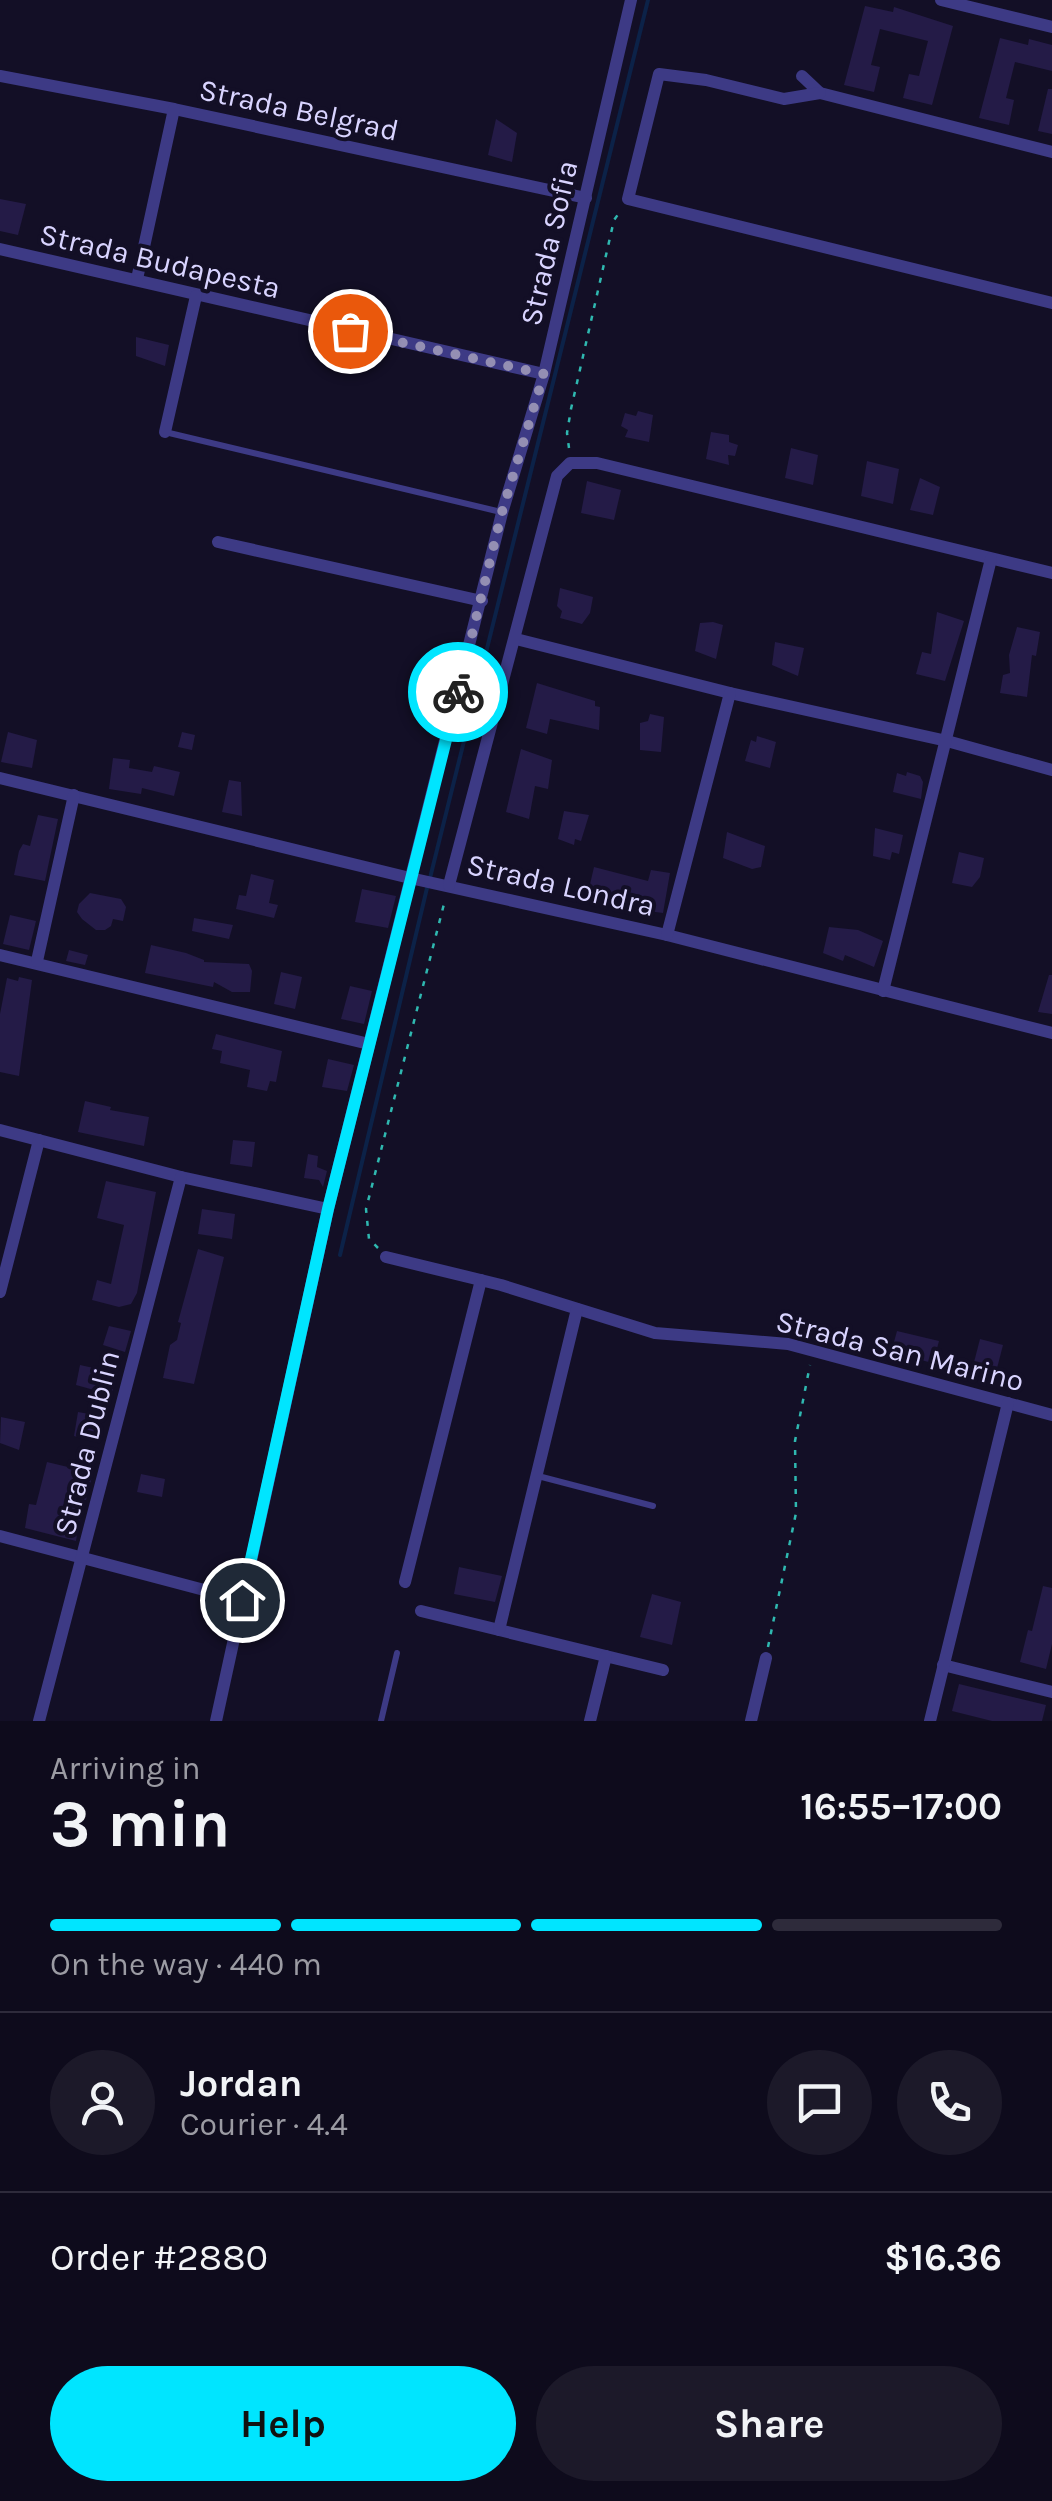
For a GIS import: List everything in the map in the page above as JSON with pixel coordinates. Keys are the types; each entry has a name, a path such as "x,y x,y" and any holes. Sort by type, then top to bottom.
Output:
{"street":[{"name":"Strada Sofia","path":"216,1721 328,1209 368,1044 415,878 502,512 544,374 631,0"},
{"path":"941,0 1052,28"},
{"path":"1052,152 820,93 784,98 659,74 628,199 1050,302 1052,287"},
{"name":"Strada Belgrad","path":"0,76 174,109 586,198"},
{"path":"802,76 820,93"},
{"path":"137,280 174,109"},
{"name":"Strada Budapesta","path":"0,249 544,374"},
{"path":"165,432 196,296"},
{"path":"443,884 516,639 557,476 570,462 597,463 1052,573"},
{"path":"218,542 482,601"},
{"path":"883,991 991,559"},
{"path":"516,639 947,741 1052,770"},
{"path":"667,935 730,692"},
{"name":"Strada Londra","path":"0,778 667,935 1052,1033"},
{"path":"36,961 74,796"},
{"path":"0,955 368,1044"},
{"path":"0,1130 181,1177 328,1209"},
{"path":"0,1292 39,1140"},
{"name":"Strada Dublin","path":"39,1721 181,1177"},
{"name":"Strada San Marino","path":"386,1257 481,1280 655,1332 788,1344 1052,1415"},
{"path":"405,1582 481,1280"},
{"path":"499,1630 577,1309"},
{"path":"930,1721 1008,1402"},
{"path":"0,1536 242,1600"},
{"path":"421,1611 663,1670"},
{"path":"590,1721 606,1656"},
{"path":"751,1721 766,1658"},
{"path":"944,1665 1052,1692"}],"lane":[{"path":"165,432 502,512"},
{"path":"537,1476 653,1506"},
{"path":"381,1721 397,1653"}],"path":[{"path":"570,462 567,433 571,409 614,220 628,199"},
{"path":"386,1257 369,1239 366,1210 443,884"},
{"path":"766,1658 796,1513 794,1441 813,1350"}],"building":[{"path":"865,6 893,12 894,7 953,26 932,105 903,98 909,74 919,76 928,41 880,29 871,65 880,67 874,92 844,85"},
{"path":"1000,38 1028,45 1029,39 1052,45 1052,71 1015,62 1006,98 1014,100 1009,125 979,118"},
{"path":"1048,89 1052,89 1052,134 1038,131"},
{"path":"496,119 517,133 512,162 488,155"},
{"path":"0,199 26,204 18,235 0,231"},
{"path":"136,337 169,345 165,366 136,356"},
{"path":"638,411 653,415 649,442 625,437 628,430 621,426 625,413 636,416"},
{"path":"711,432 729,435 729,442 738,445 735,456 728,455 729,465 706,459"},
{"path":"791,448 818,455 813,485 785,478"},
{"path":"867,461 899,469 893,504 861,496"},
{"path":"920,478 940,487 933,515 910,510"},
{"path":"587,481 621,490 614,520 581,513"},
{"path":"560,588 593,597 590,613 582,624 560,618"},
{"path":"937,612 964,621 945,681 916,674 922,652 931,654"},
{"path":"700,623 723,625 716,659 695,651"},
{"path":"1017,627 1040,632 1036,656 1032,655 1027,697 1000,693 1003,675 1010,673 1009,655"},
{"path":"775,642 804,648 798,676 772,665"},
{"path":"537,683 595,701 595,706 600,707 599,730 550,719 547,734 526,728"},
{"path":"650,714 664,717 661,752 640,750 640,723 648,721"},
{"path":"8,732 37,740 32,768 1,762"},
{"path":"182,732 195,735 192,750 178,747"},
{"path":"757,736 776,742 770,768 745,761 751,740 756,742"},
{"path":"521,749 552,760 548,789 535,786 529,819 506,812"},
{"path":"113,758 130,760 129,768 152,772 154,766 180,772 174,796 142,788 141,794 109,789"},
{"path":"907,772 920,776 921,799 893,792 897,773 906,776"},
{"path":"229,780 241,782 242,816 222,812"},
{"path":"564,811 589,815 581,841 575,839 574,845 558,839"},
{"path":"38,815 58,819 45,881 14,875 19,851 23,844 30,846"},
{"path":"875,828 903,835 899,854 892,852 890,860 873,856"},
{"path":"727,832 765,846 761,867 752,869 723,858"},
{"path":"959,852 984,858 980,877 972,887 952,883"},
{"path":"594,867 648,881 651,870 670,873 663,913 588,893"},
{"path":"251,874 274,880 269,903 278,905 274,918 236,909 239,895 246,896"},
{"path":"362,889 396,896 388,928 355,922"},
{"path":"90,893 121,899 126,907 123,921 113,919 105,930 96,930 82,919 77,912 79,904"},
{"path":"10,915 36,921 29,950 3,944"},
{"path":"194,918 233,925 229,939 192,931"},
{"path":"829,927 858,930 883,941 874,967 845,955 843,961 823,953"},
{"path":"151,945 186,953 204,962 249,964 250,992 232,992 214,982 213,987 145,973"},
{"path":"69,950 88,955 85,965 66,961"},
{"path":"281,972 302,977 295,1009 274,1004"},
{"path":"1052,975 1052,1014 1038,1012"},
{"path":"19,977 32,980 19,1076 0,1072 0,1014 7,978 18,981"},
{"path":"350,986 372,991 364,1024 341,1019"},
{"path":"216,1034 282,1051 276,1082 270,1081 267,1091 247,1087 250,1070 220,1063 222,1051 212,1049"},
{"path":"328,1059 354,1065 347,1091 322,1087"},
{"path":"85,1101 149,1117 144,1146 78,1132"},
{"path":"233,1140 255,1142 252,1167 230,1164"},
{"path":"308,1154 318,1156 317,1167 327,1171 323,1187 319,1180 304,1178"},
{"path":"106,1181 156,1192 137,1293 131,1304 119,1307 92,1300 97,1280 111,1284 124,1225 97,1218"},
{"path":"202,1209 235,1214 232,1239 198,1234"},
{"path":"198,1249 224,1257 194,1384 163,1378 170,1345 177,1340 181,1323 178,1322"},
{"path":"109,1326 131,1331 125,1352 103,1345"},
{"path":"897,1331 939,1341 933,1363 891,1353"},
{"path":"980,1339 1003,1345 995,1376 972,1370"},
{"path":"80,1365 116,1373 112,1395 76,1385"},
{"path":"78,1412 101,1416 100,1443 74,1436"},
{"path":"1,1417 25,1422 19,1450 0,1443"},
{"path":"47,1462 93,1473 86,1500 83,1499 76,1541 25,1528 29,1504 36,1505"},
{"path":"141,1474 165,1479 162,1497 137,1492"},
{"path":"459,1567 502,1576 495,1602 454,1594"},
{"path":"1043,1586 1052,1588 1052,1644 1046,1669 1020,1662"},
{"path":"652,1594 681,1602 672,1645 640,1637"},
{"path":"959,1684 1046,1705 1042,1721 992,1721 952,1711"}],"waterway":[{"path":"430,878 648,0"},
{"path":"340,1255 427,888"}],"way so far":[{"path":"350,331 544,374 502,512 458,692"}],"route":[{"path":"242,1600 328,1209 458,692"}]}
